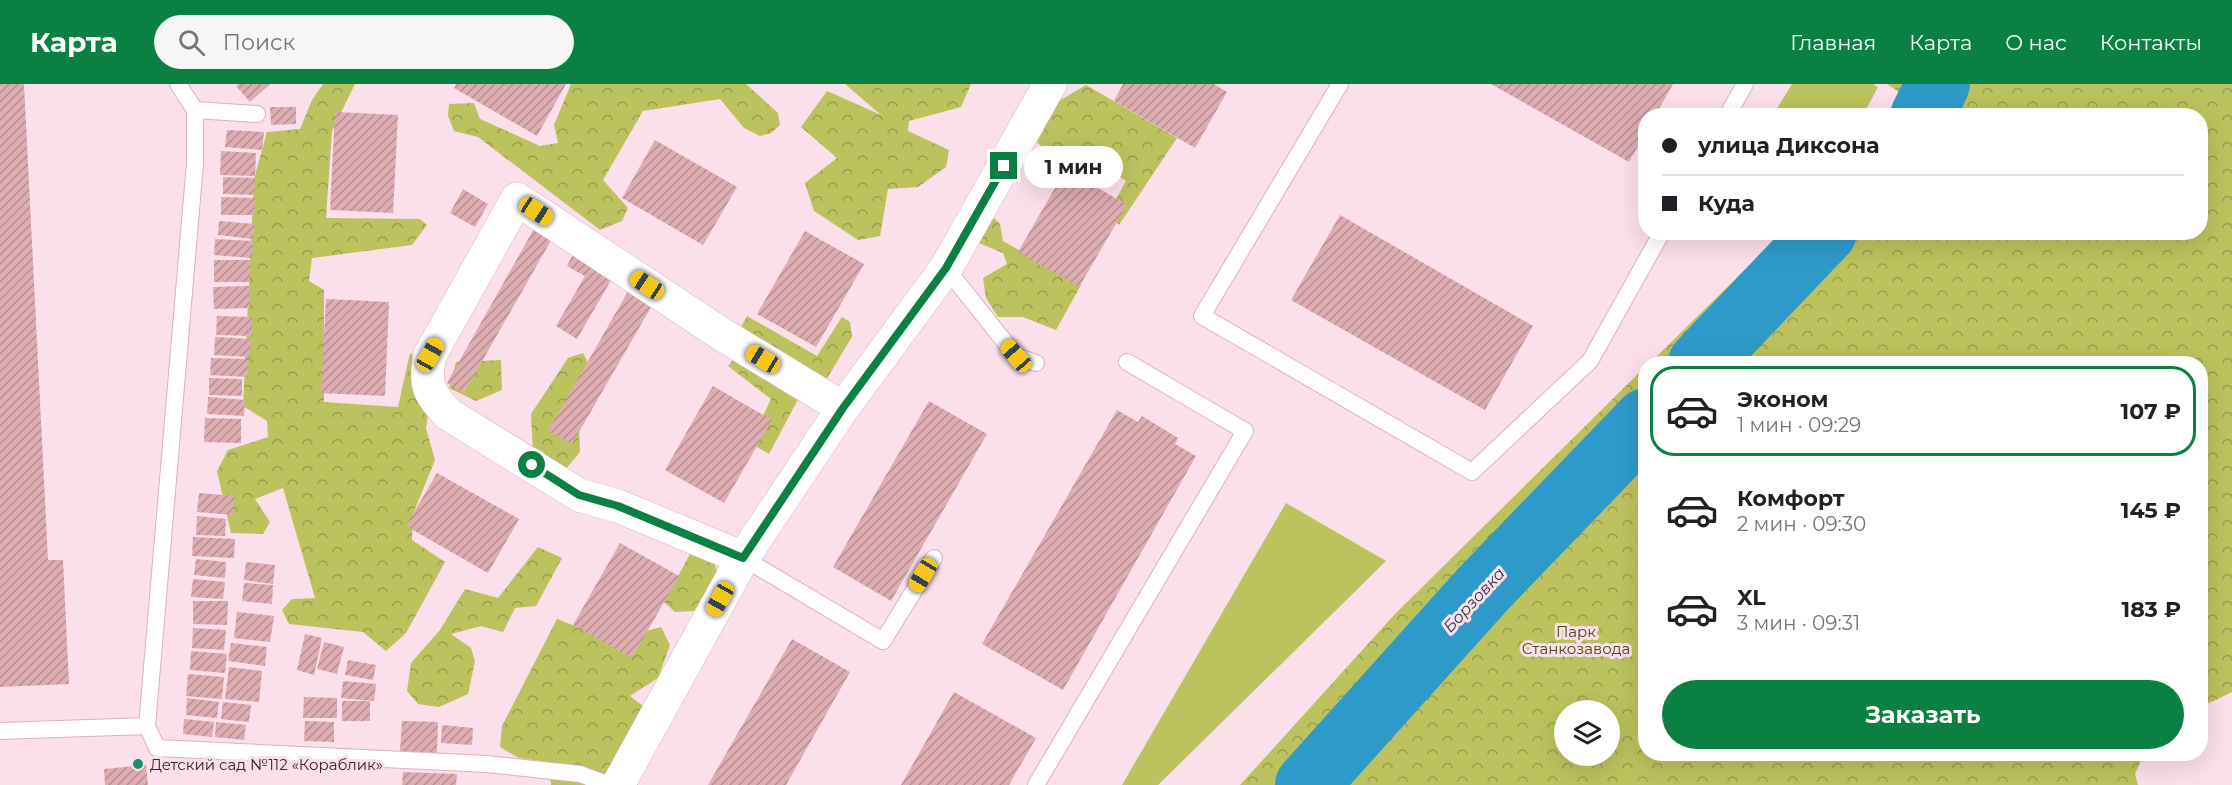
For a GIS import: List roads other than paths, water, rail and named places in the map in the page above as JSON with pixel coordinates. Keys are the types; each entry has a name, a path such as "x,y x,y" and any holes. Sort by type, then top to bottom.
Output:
{"street":[{"path":"618,785 743,558 843,408 946,268 1050,84"},
{"path":"743,558 618,506 579,495 448,414 433,399 425,377 430,355 518,199 723,335 843,408"}],"lane":[{"path":"178,84 195,110 195,163 147,726 157,748 487,764 580,774 609,785"},
{"path":"1340,84 1202,316 1472,472 1590,361 1658,240"},
{"path":"1732,108 1745,84"},
{"path":"195,110 257,114"},
{"path":"946,268 1016,356 1036,363"},
{"path":"1036,785 1245,432 1126,362"},
{"path":"743,558 883,641 934,558"},
{"path":"0,731 147,726"}],"waterway":[{"name":"Борзовка","path":"1926,108 1938,84"},
{"name":"Борзовка","path":"1707,356 1817,240"},
{"name":"Борзовка","path":"1307,785 1484,588 1638,428"}],"place":[{"name":"Детский сад №112 «Кораблик»","path":"138,764"}],"park label":[{"name":"Парк Станкозавода","path":"1576,640"}]}
